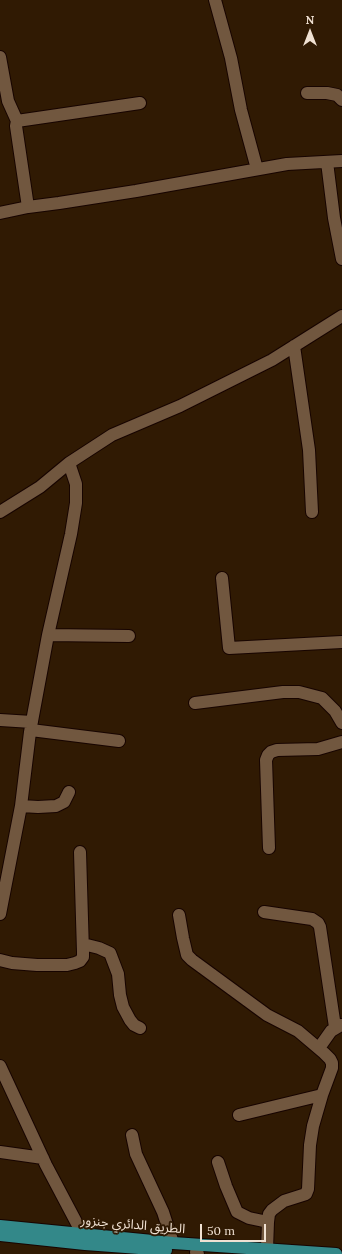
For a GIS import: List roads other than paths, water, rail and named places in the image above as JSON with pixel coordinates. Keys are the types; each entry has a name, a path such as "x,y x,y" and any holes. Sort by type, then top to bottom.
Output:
{"main road":[{"name":"الطريق الدائري جنزور","path":"0,1226 83,1235 336,1254"},
{"name":"الطريق الدائري جنزور","path":"0,1235 111,1250 228,1254"}],"street":[{"path":"215,0 231,58 241,110 257,170"},
{"path":"0,58 8,101 17,121 16,126 28,207"},
{"path":"307,93 332,94 337,95 342,100"},
{"path":"17,121 140,103"},
{"path":"0,213 28,207 129,192 287,164 342,161"},
{"path":"327,162 334,218 342,259"},
{"path":"0,512 40,487 69,463 112,435 180,406 272,360 342,316"},
{"path":"294,346 309,450 312,512"},
{"path":"0,914 21,806 32,726 48,636 71,534 76,503 76,484 69,463"},
{"path":"222,578 229,648 342,642"},
{"path":"48,636 129,636"},
{"path":"195,703 283,692 299,692 322,698 335,711 342,723"},
{"path":"0,720 119,741"},
{"path":"269,848 266,760 268,755 271,752 278,750 318,750 342,742"},
{"path":"21,806 56,806 64,802 69,792"},
{"path":"0,960 12,963 37,965 75,964 83,957 80,852"},
{"path":"264,912 312,919 318,923 320,927 339,1026 319,1048"},
{"path":"179,915 187,955 192,960 267,1015 298,1031 319,1048 332,1063 332,1068 313,1126 310,1145 308,1189 306,1194 284,1201 275,1206 269,1214 267,1249"},
{"path":"83,944 110,953 118,974 123,1007 134,1025 140,1028"},
{"path":"0,1066 43,1158 83,1235"},
{"path":"240,1115 322,1095"},
{"path":"132,1135 136,1154 163,1212 173,1242"},
{"path":"0,1152 43,1158"},
{"path":"218,1162 237,1212 249,1218 268,1222"}]}
